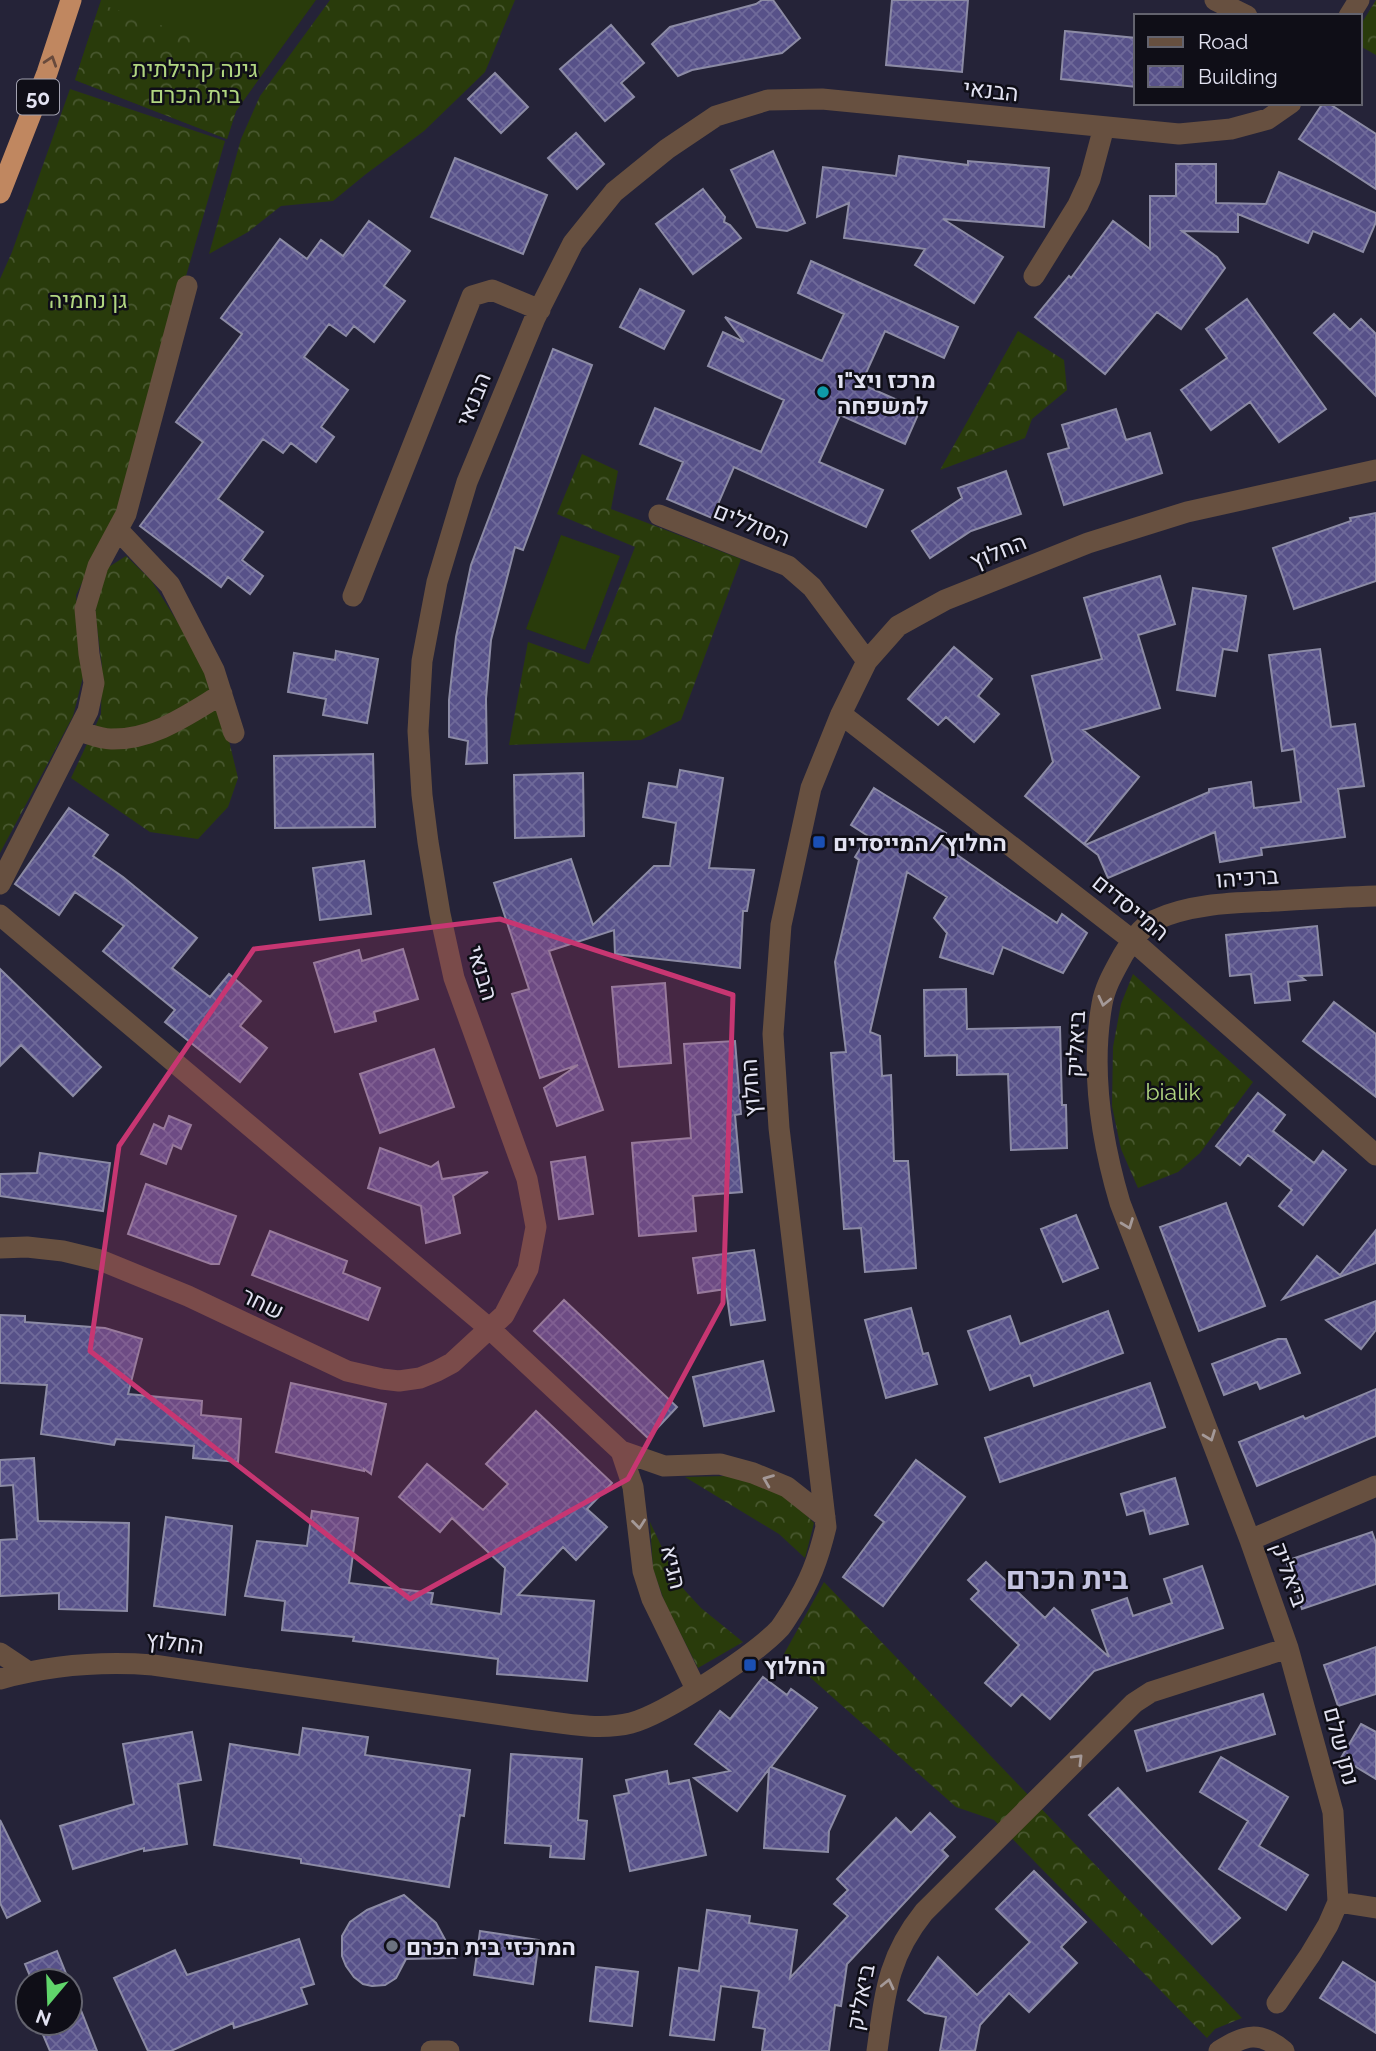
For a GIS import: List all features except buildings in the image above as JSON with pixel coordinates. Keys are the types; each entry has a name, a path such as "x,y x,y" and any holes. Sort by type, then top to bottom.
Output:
{"highway":[{"name":"50","path":"0,193 47,73 71,0"}],"street":[{"path":"1214,0 1243,14"},
{"name":"הבנאי","path":"490,1329 504,1315 528,1269 536,1227 527,1179 454,978 439,914 422,795 418,731 422,661 437,582 467,482 540,310 573,243 614,192 667,149 716,116 768,100 822,99 1179,134 1231,129 1268,119 1288,105"},
{"path":"1034,276 1078,205 1090,178 1104,127"},
{"path":"0,884 88,711 94,683 85,609 98,566 126,514 187,286"},
{"path":"353,596 472,296 492,290 540,310"},
{"name":"החלוץ","path":"0,1679 27,1671 94,1663 153,1665 586,1726 630,1723 653,1714 696,1689 780,1628 807,1586 818,1562 826,1527 779,1128 773,1034 781,925 811,788 866,661 898,626 933,607 1088,543 1187,512 1376,470"},
{"name":"הסוללים","path":"659,515 788,566 812,587 866,661"},
{"path":"118,530 170,585 214,670 234,733"},
{"path":"79,732 109,740 139,737 172,725 222,694"},
{"name":"המייסדים","path":"841,714 1132,940 1376,1155"},
{"name":"ברכיהו","path":"1132,940 1151,922 1195,908 1376,896"},
{"path":"0,915 490,1329 621,1451 664,1466 720,1464 753,1474 787,1487 825,1517"},
{"name":"ביאליק","path":"877,2051 886,1986 893,1962 910,1929 1134,1703 1151,1692 1288,1648 1250,1540 1120,1203 1108,1161 1098,1110 1098,1047 1102,1002 1111,977 1132,940"},
{"name":"שחר","path":"0,1248 27,1247 63,1251 100,1260 188,1296 337,1366 373,1378 399,1381 420,1378 452,1363 490,1329"},
{"name":"הגיא","path":"621,1451 635,1499 643,1571 652,1599 696,1689"},
{"path":"1250,1540 1376,1486"},
{"name":"נתן שלם","path":"1277,2003 1310,1955 1338,1902 1333,1812 1288,1648"},
{"path":"0,1653 27,1671"},
{"path":"1338,1902 1376,1908"},
{"path":"1219,2051 1239,2039 1259,2036 1271,2040 1284,2051"},
{"path":"431,2051 449,2051"}],"highlighted area":[{"path":"500,919 733,995 723,1303 628,1479 410,1599 90,1351 119,1146 254,949"}],"green space":[{"name":"גינה קהילתית בית הכרם","path":"101,0 316,0 236,111 227,139 75,80"},
{"path":"330,0 515,0 485,72 424,131 333,201 281,206 248,232 209,254 241,139 260,96"},
{"path":"1376,0 1376,55 1362,47 1362,23"},
{"name":"גינה קהילתית בית הכרם","path":"100,4 270,63 236,111 227,139 75,80"},
{"name":"גן נחמיה","path":"70,89 225,141 119,508 76,595 83,677 73,716 0,853 0,279"},
{"path":"1018,331 1064,360 1067,390 1032,419 1025,438 940,470"},
{"path":"582,454 618,471 611,509 741,559 681,720 641,740 509,745 528,642 589,664 635,547 557,514"},
{"path":"561,535 620,556 585,650 526,629"},
{"path":"126,556 151,580 208,670 223,716 238,778 228,807 198,839 150,832 71,778 101,714 102,666 95,612 104,570"},
{"name":"bialik","path":"1133,974 1253,1082 1200,1153 1178,1172 1138,1188 1121,1149 1112,1106 1113,1047 1121,1004"},
{"path":"728,1476 758,1483 789,1498 814,1523 805,1558 779,1534 685,1477"},
{"path":"650,1522 679,1584 701,1608 743,1642 698,1668 665,1603 653,1569"},
{"path":"824,1582 1242,2018 1215,2029 1207,2038 994,1820 956,1807 784,1654"}],"place":[{"name":"מרכז ויצ\"ו למשפחה","path":"823,392"},
{"name":"החלוץ/המייסדים","path":"819,842"},
{"name":"החלוץ","path":"750,1665"},
{"name":"המרכזי בית הכרם","path":"392,1946"}],"district":[{"name":"בית הכרם","path":"1067,1578"}]}
